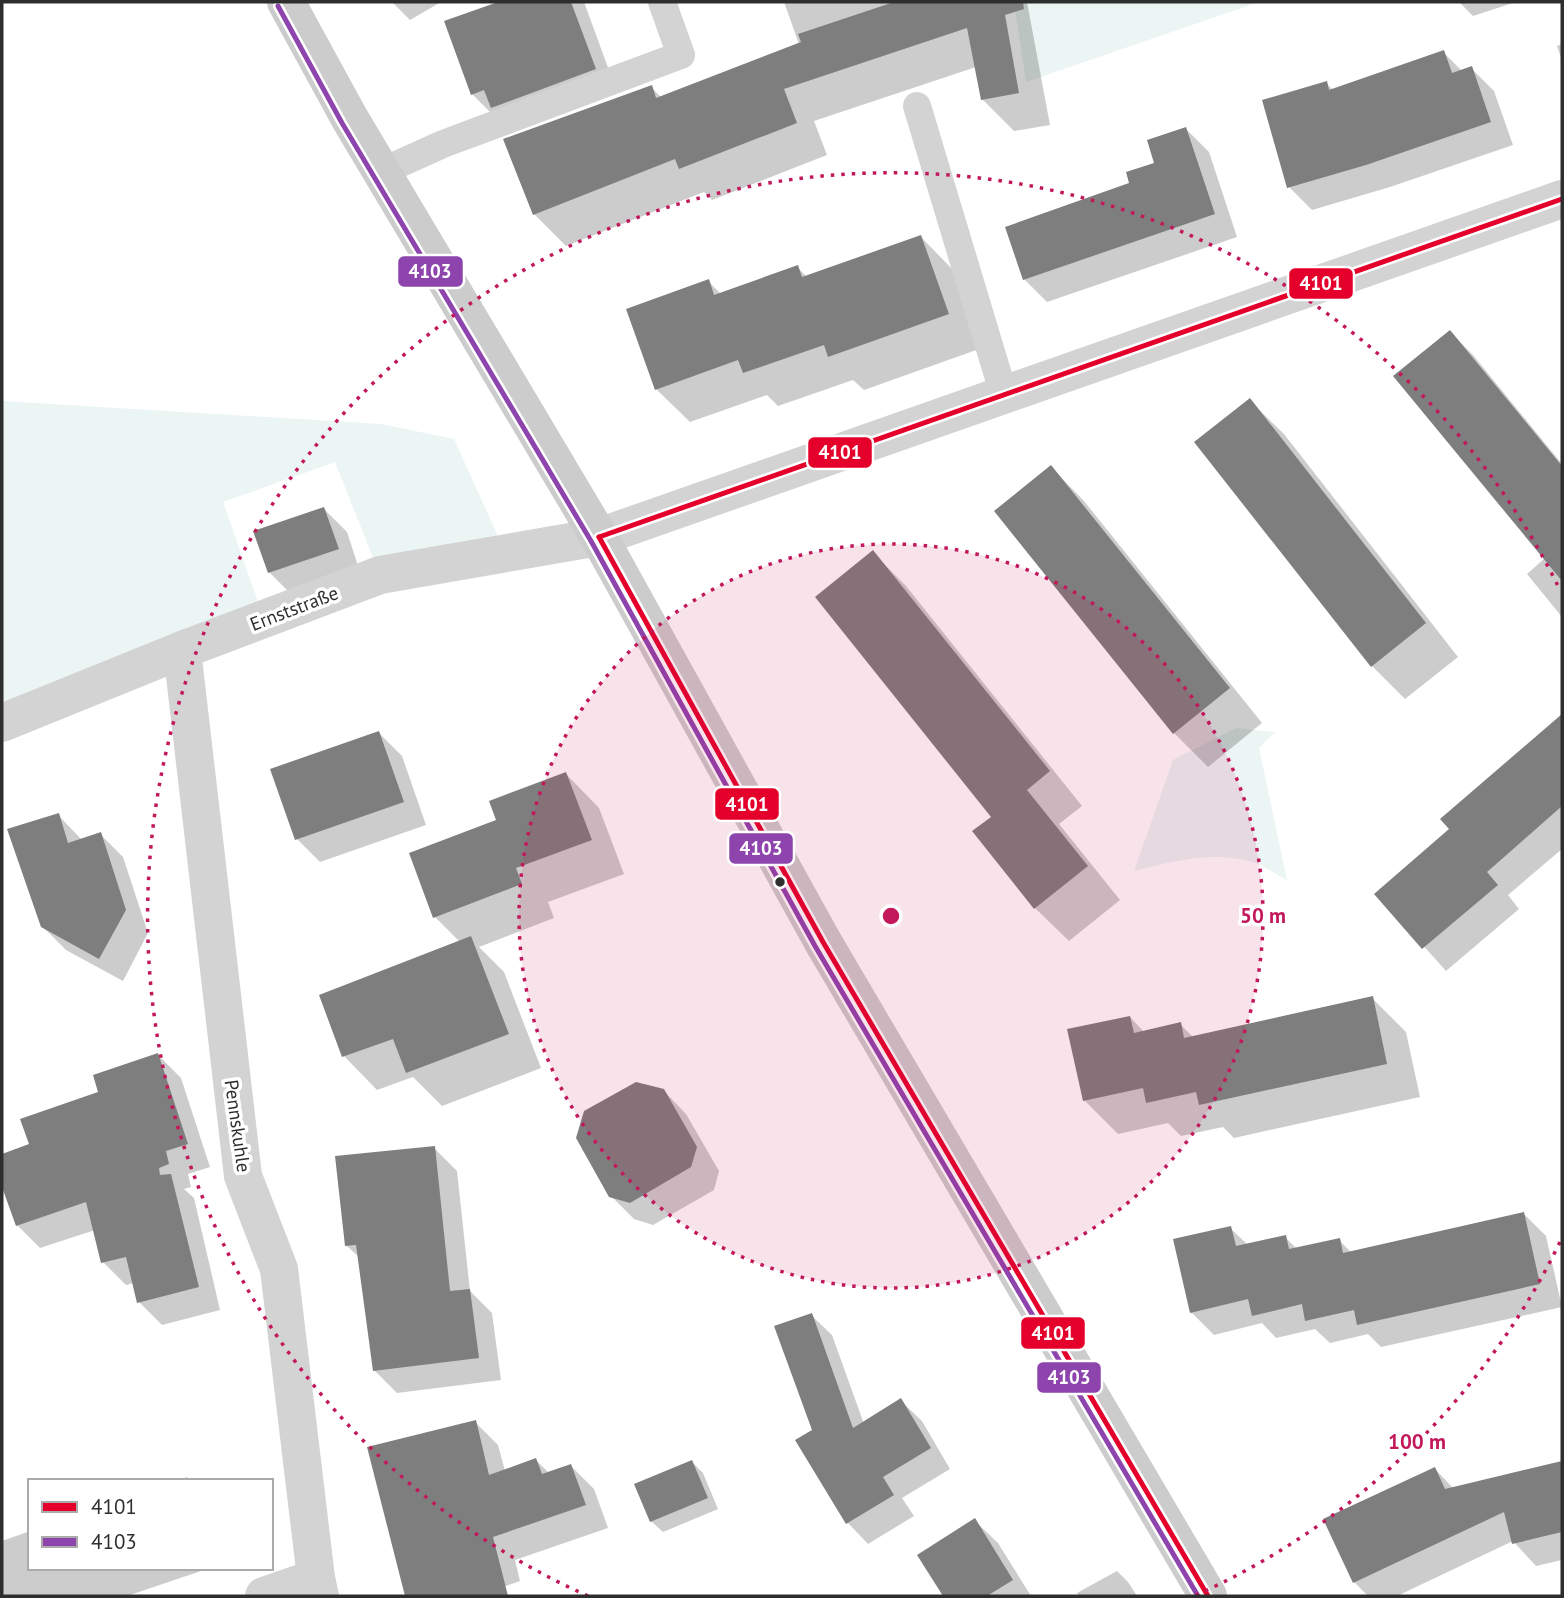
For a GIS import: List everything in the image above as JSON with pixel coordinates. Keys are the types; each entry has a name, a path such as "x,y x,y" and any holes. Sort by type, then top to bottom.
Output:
{"main road":[{"path":"286,2 382,172 599,537 823,942 1208,1596"}],"street":[{"name":"Ernststraße","path":"2,723 181,650 380,575 599,537 1562,199"},
{"name":"Pennskuhle","path":"181,650 243,1176 279,1269 318,1587"},
{"path":"264,1596 318,1587"}],"lane":[{"path":"382,172 443,144 681,55 662,2"},
{"path":"917,106 1004,395"}],"shaded area":[{"path":"1014,2 1259,2 1026,82"},
{"path":"2,401 381,424 454,439 506,554 380,575 335,462 223,502 264,619 2,723"},
{"path":"1236,728 1275,732 1259,748 1287,880 1258,864 1228,857 1180,860 1134,871 1173,760"}],"building":[{"path":"498,2 571,2 596,69 491,108 484,90 471,95 444,21"},
{"path":"894,2 1023,2 1024,9 1005,15 1019,93 981,100 967,28 784,89 797,123 679,169 675,159 533,215 503,139 652,85 656,98 801,42 798,34"},
{"path":"1444,50 1452,73 1472,66 1491,122 1366,165 1287,188 1262,100 1327,81 1329,90"},
{"path":"1186,127 1215,214 1023,280 1005,227 1129,183 1126,172 1154,163 1147,140"},
{"path":"921,235 949,314 828,357 824,345 743,373 738,360 655,390 626,309 709,279 714,295 798,265 802,277"},
{"path":"1450,330 1562,466 1562,581 1393,376"},
{"path":"1250,398 1426,623 1371,667 1194,442"},
{"path":"1051,465 1230,688 1173,734 994,511"},
{"path":"324,507 339,549 268,573 253,531"},
{"path":"873,550 1050,771 1027,790 1088,866 1034,909 972,831 991,817 815,597"},
{"path":"1562,714 1562,806 1487,872 1498,885 1422,949 1374,894 1449,829 1440,819"},
{"path":"379,731 404,802 295,840 270,769"},
{"path":"566,772 592,840 516,868 522,884 433,918 409,853 496,820 489,801"},
{"path":"59,813 68,843 101,832 126,910 99,959 41,927 7,829"},
{"path":"471,936 509,1034 406,1073 393,1039 342,1057 319,995"},
{"path":"1373,996 1387,1064 1199,1105 1196,1092 1146,1103 1143,1088 1083,1101 1067,1029 1130,1016 1134,1033 1181,1022 1184,1038"},
{"path":"158,1053 188,1144 166,1151 169,1164 159,1168 160,1175 171,1174 199,1287 137,1303 126,1257 101,1263 86,1202 16,1226 2,1187 2,1154 29,1144 20,1119 98,1092 93,1075"},
{"path":"636,1082 664,1089 697,1147 691,1167 630,1203 609,1197 576,1138 584,1111"},
{"path":"435,1146 450,1291 470,1289 479,1358 373,1371 356,1245 345,1246 335,1156"},
{"path":"1524,1212 1540,1284 1357,1325 1354,1310 1305,1321 1302,1304 1252,1316 1248,1299 1190,1313 1173,1239 1231,1226 1236,1246 1286,1235 1289,1249 1340,1238 1343,1253"},
{"path":"812,1313 853,1428 901,1398 931,1448 883,1477 894,1495 846,1524 795,1440 812,1430 774,1326"},
{"path":"476,1420 489,1475 536,1458 542,1474 571,1464 586,1505 493,1537 508,1596 405,1596 367,1447"},
{"path":"692,1460 708,1498 650,1522 634,1484"},
{"path":"1562,1461 1562,1532 1512,1544 1504,1512 1353,1583 1323,1519 1435,1467 1445,1489"},
{"path":"975,1518 1013,1580 987,1596 943,1596 917,1555"}],"transit line":[{"name":"4103","path":"278,6 342,123 591,541 815,946 1198,1596"},
{"name":"4101","path":"599,537 1562,199"},
{"name":"4101","path":"599,537 823,942 1208,1596"}]}
